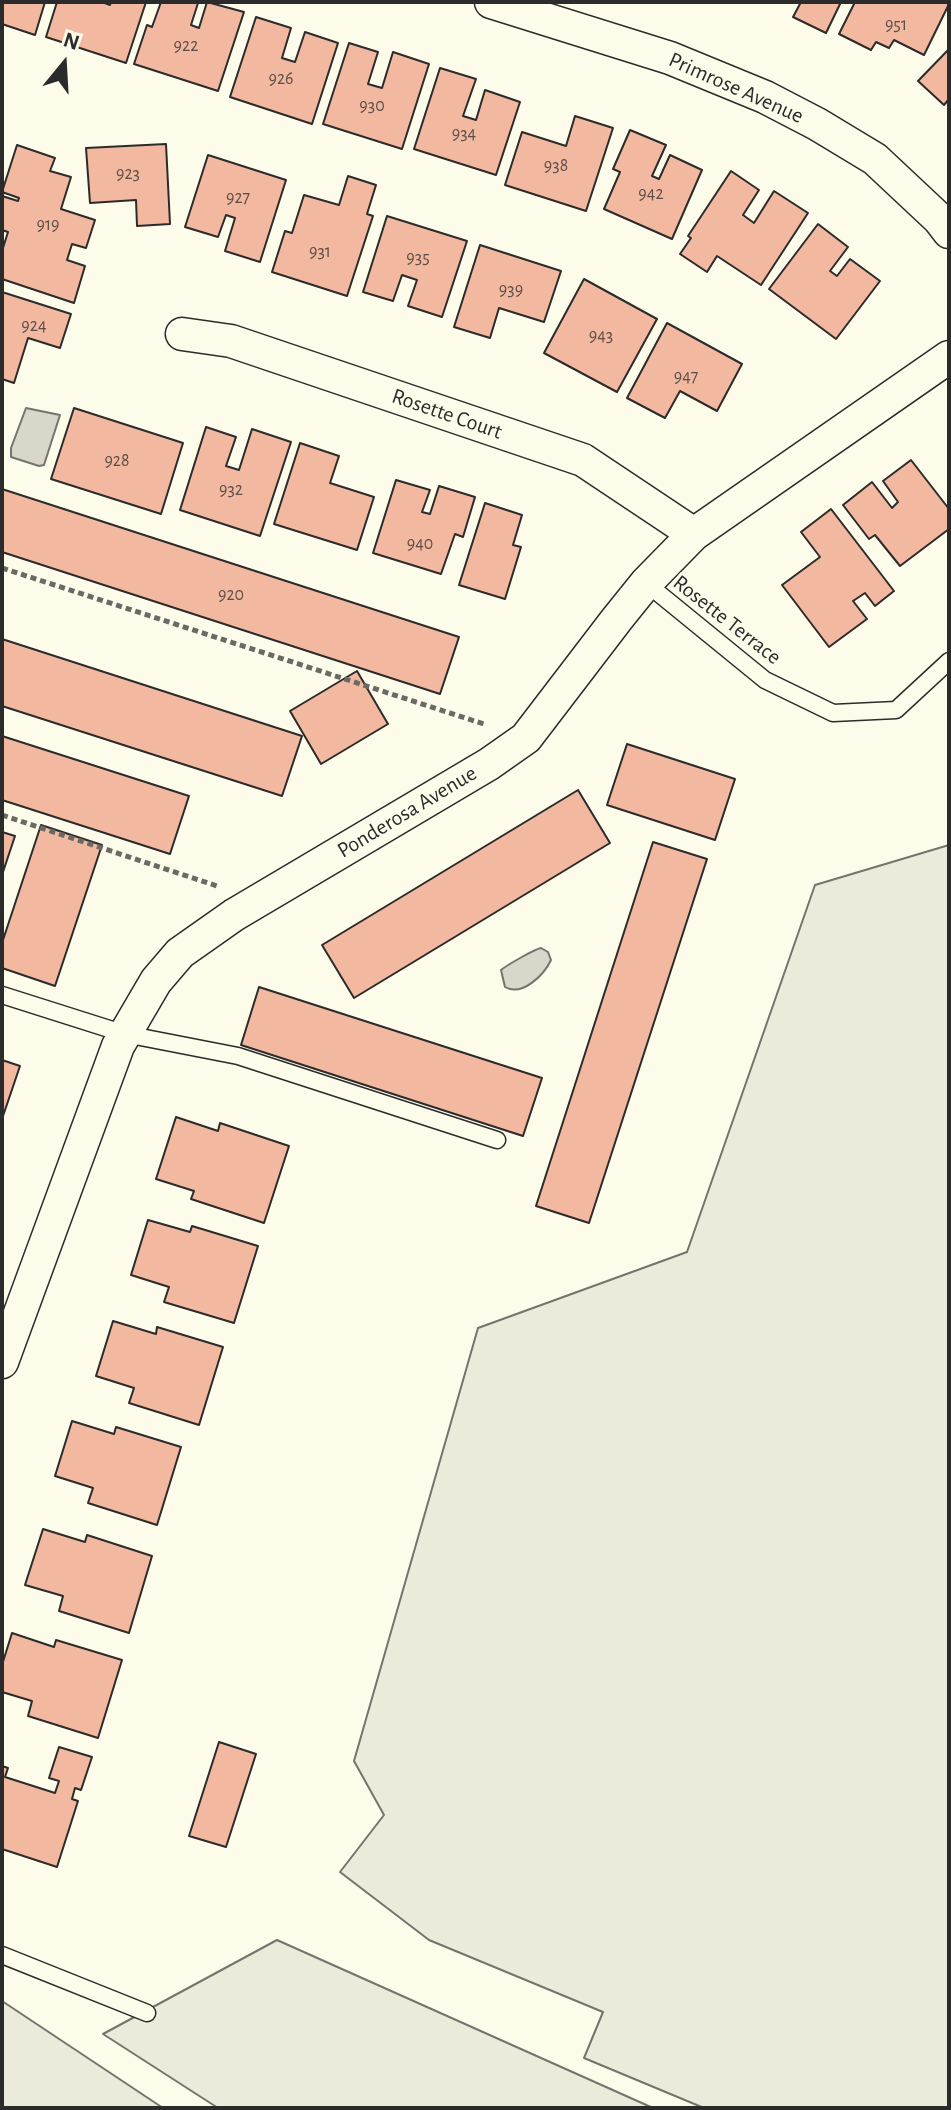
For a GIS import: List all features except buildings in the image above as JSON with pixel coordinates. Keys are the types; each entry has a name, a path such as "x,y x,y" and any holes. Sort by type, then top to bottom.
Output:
{"street":[{"name":"Primrose Avenue","path":"491,2 670,58 765,97 875,159 949,232"},
{"name":"Rosette Court","path":"182,334 231,341 583,460 694,534"},
{"name":"Ponderosa Avenue","path":"2,1362 118,1046 156,981 180,953 260,900 489,764 526,738 646,583 694,534 949,357"}],"lane":[{"name":"Rosette Terrace","path":"646,583 765,680 833,713 896,710 949,661"},
{"path":"2,995 125,1034 238,1056 497,1140"},
{"path":"2,1955 147,2013"}],"path":[{"path":"2,568 526,738"},
{"path":"2,815 260,900"}],"shaded area":[{"path":"26,408 60,415 44,465 11,457 11,448"},
{"path":"949,845 949,2108 704,2108 584,2058 603,2012 429,1940 340,1872 384,1815 354,1761 478,1328 687,1252 815,885"},
{"path":"541,948 548,952 551,960 543,972 525,987 505,987 501,970"},
{"path":"277,1940 653,2108 218,2108 103,2034"},
{"path":"2,2001 163,2108 2,2108"}]}
